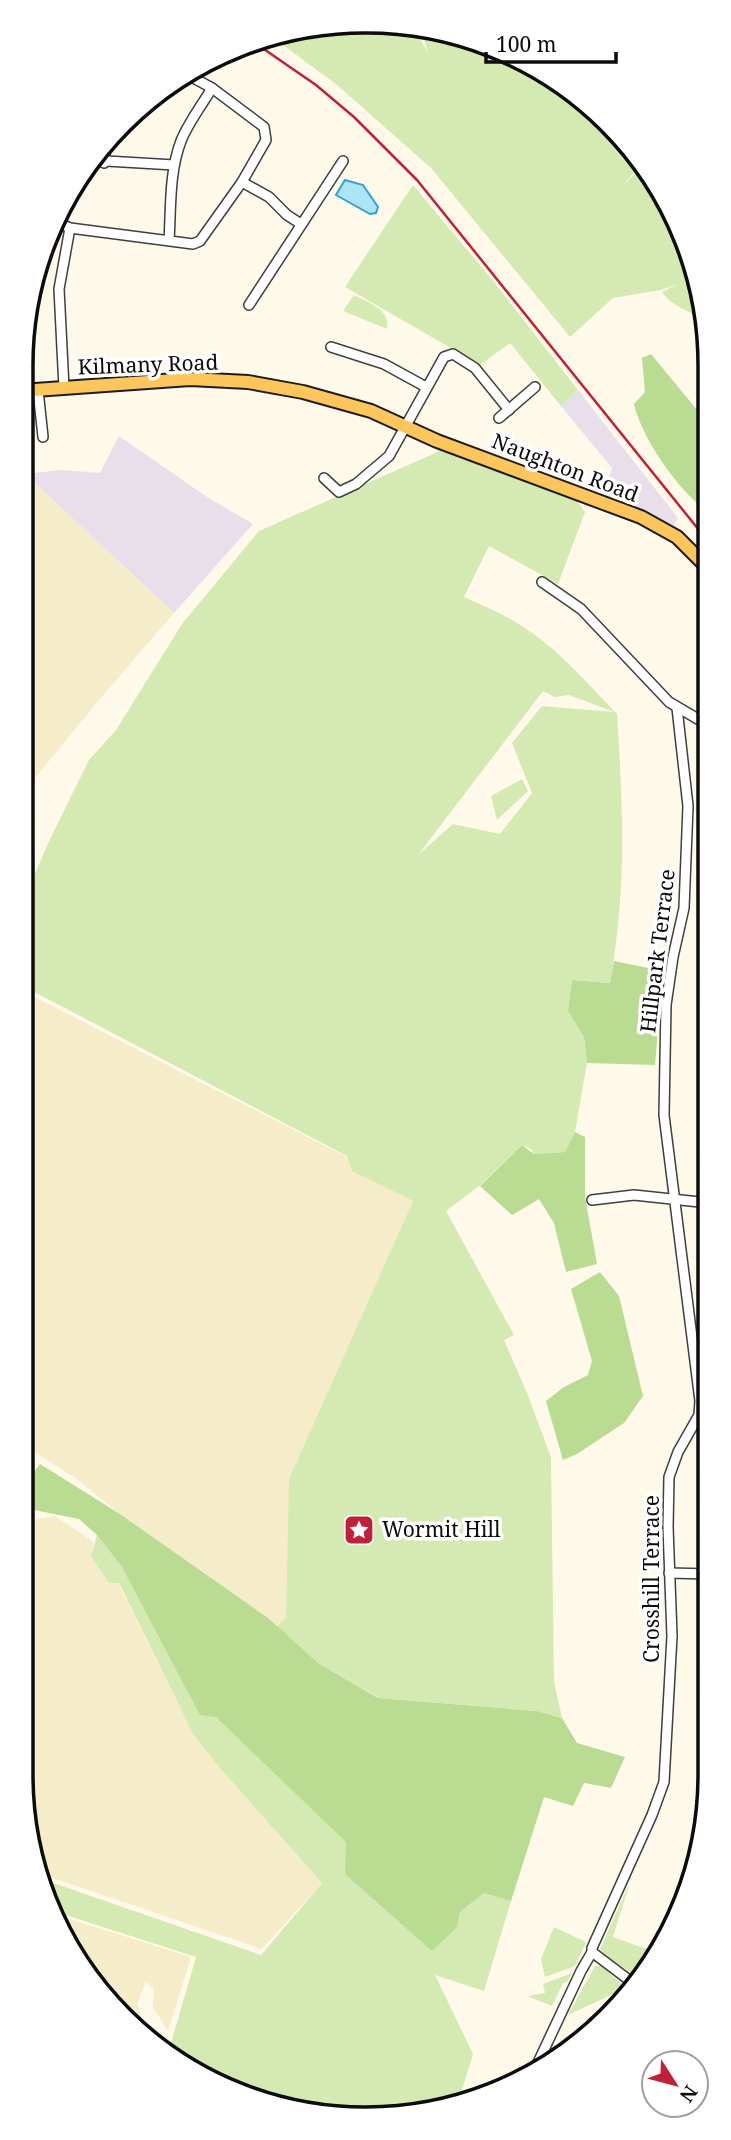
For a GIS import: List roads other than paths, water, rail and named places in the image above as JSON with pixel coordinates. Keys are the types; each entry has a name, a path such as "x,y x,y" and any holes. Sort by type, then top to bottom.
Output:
{"main road":[{"name":"Kilmany Road","path":"33,390 190,379 248,382 326,398 371,411 400,425"},
{"name":"Naughton Road","path":"400,425 650,521 688,547 698,558"}],"street":[{"path":"65,226 193,244 201,241 242,181 266,140 267,132 212,88 196,80"},
{"path":"169,241 174,165 181,140 212,88"},
{"path":"249,305 343,161"},
{"path":"104,163 174,165"},
{"path":"242,181 269,197 302,224"},
{"path":"64,388 59,289 70,228"},
{"path":"331,347 384,364 426,387"},
{"path":"324,478 339,492 356,484 389,456 400,425 444,356 453,354 475,368 509,410"},
{"path":"499,418 535,387"},
{"path":"38,390 43,437"},
{"path":"542,582 581,609 662,696 698,720"},
{"name":"Hillpark Terrace","path":"674,1199 664,1115 666,1005 684,908 688,806 677,708"},
{"path":"592,1200 634,1195 698,1204"},
{"name":"Crosshill Terrace","path":"674,1199 698,1385"},
{"name":"Crosshill Terrace","path":"541,2057 592,1952 664,1782 672,1636 669,1477 678,1452 698,1417"},
{"path":"669,1573 698,1574"},
{"path":"592,1952 627,1979"}],"water":[{"path":"345,180 363,185 378,207 376,213 370,214 336,195"}],"railway":[{"path":"264,49 316,85 354,117 417,180 698,529"}],"place":[{"name":"Wormit Hill","path":"359,1530"}]}
